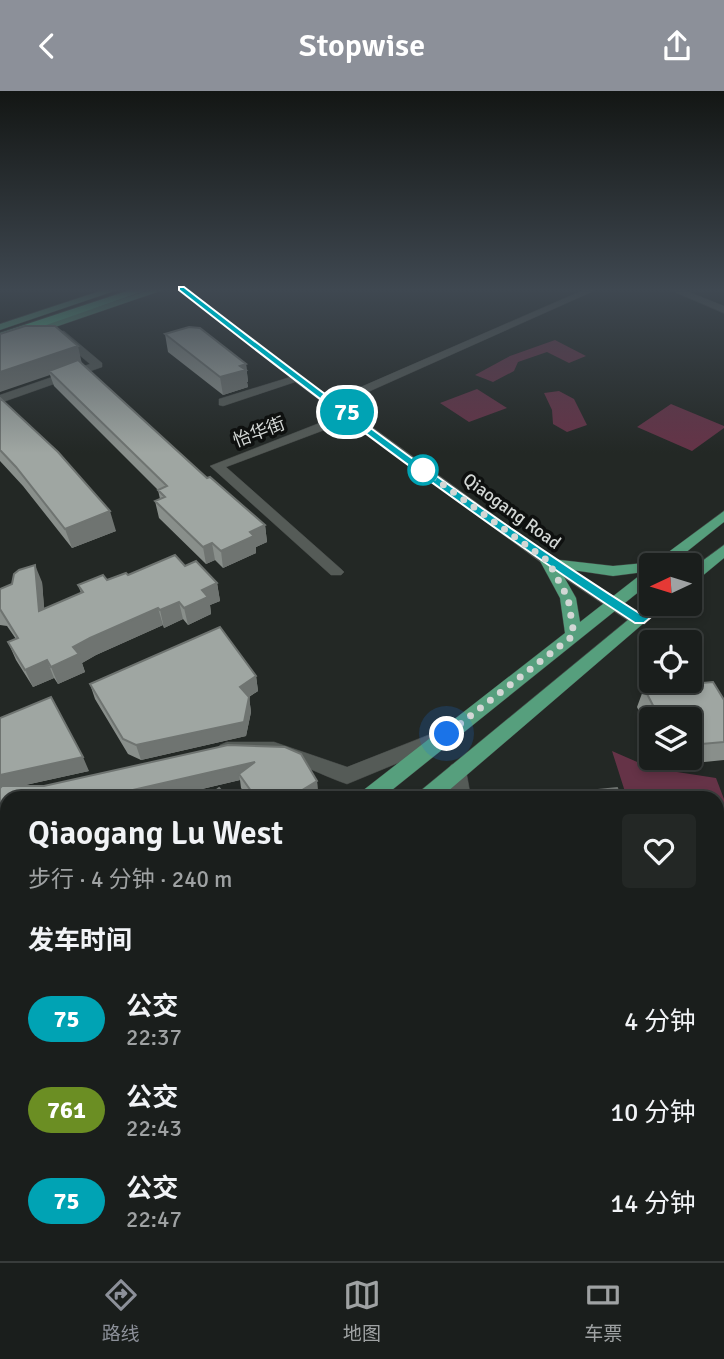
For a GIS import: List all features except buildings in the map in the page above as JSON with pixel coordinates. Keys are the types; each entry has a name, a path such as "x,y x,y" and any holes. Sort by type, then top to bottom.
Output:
{"main road":[{"path":"674,553 724,515"},
{"path":"702,568 724,550"},
{"path":"548,561 612,571 639,569"},
{"path":"548,561 568,598 574,635"},
{"path":"377,791 639,582"},
{"path":"434,791 644,616"}],"street":[{"path":"0,399 98,365 73,344"},
{"path":"334,403 469,344"},
{"name":"Qiaogang Road","path":"223,402 297,379 352,415 548,561 639,620"},
{"name":"怡华街","path":"336,572 217,466 352,415"},
{"path":"212,754 250,745 290,752 346,776 447,734"},
{"path":"458,771 460,791"}],"shaded area":[{"path":"545,344 562,344 586,356 569,363 547,352 518,362 514,371 493,382 475,375 510,356"},
{"path":"477,389 507,408 469,422 440,403"},
{"path":"559,391 574,399 587,425 567,432 553,424 552,410 544,393"},
{"path":"671,404 724,428 692,451 637,427"},
{"path":"612,751 639,763 639,770 664,770 716,778 721,791 625,791"}],"bus line":[{"name":"75","path":"256,344 297,379 352,415 548,561 639,620 644,616"}],"route":[{"path":"423,470 548,561 568,598 574,635 447,734"}]}
